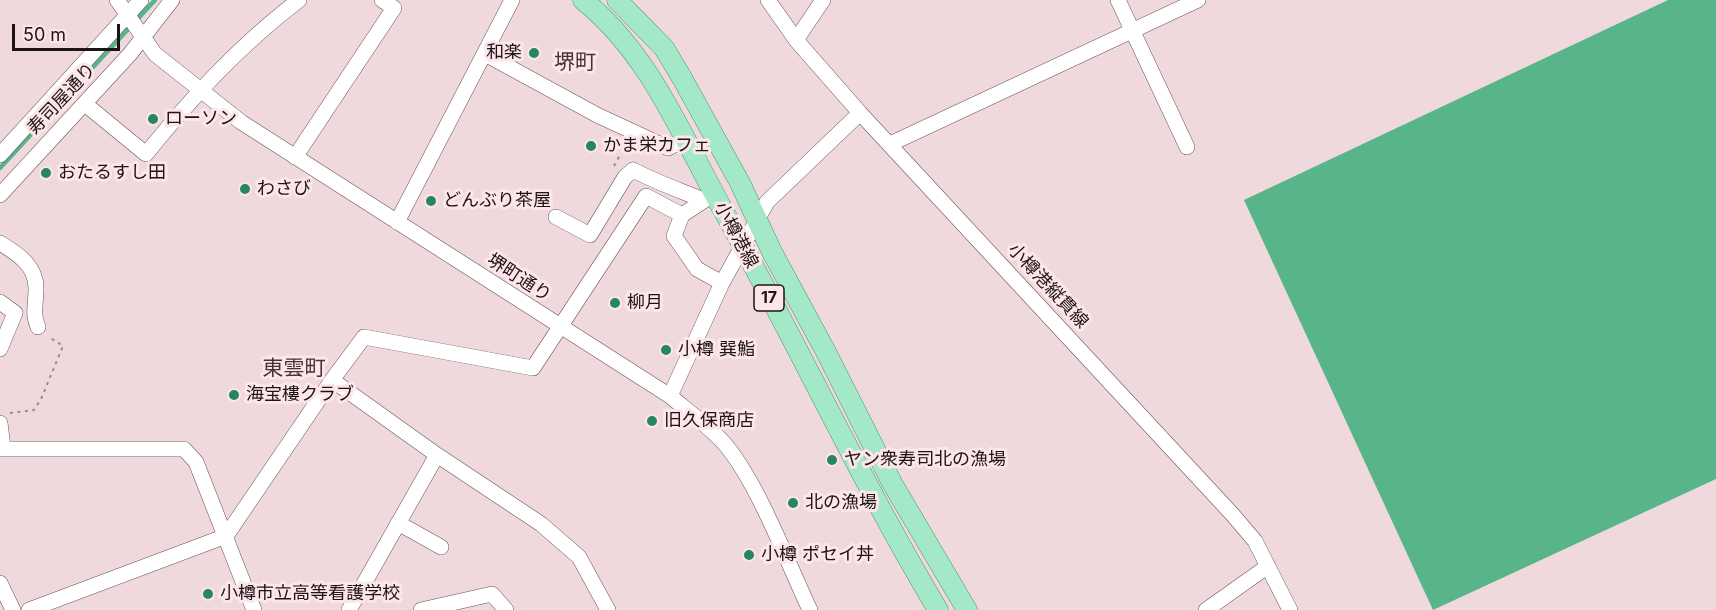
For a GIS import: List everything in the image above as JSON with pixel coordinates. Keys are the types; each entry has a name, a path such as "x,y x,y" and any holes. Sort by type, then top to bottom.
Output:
{"main road":[{"name":"小樽港線","path":"583,0 629,44 659,91 709,197 743,244 858,469 938,610"},
{"name":"小樽港線","path":"617,0 664,48 740,183 892,483 967,610"}],"street":[{"name":"堺町通り","path":"117,0 155,54 198,90 295,157 670,396 723,442 738,462 810,610"},
{"name":"寿司屋通り","path":"0,195 84,104 136,25 141,0"},
{"name":"寿司屋通り","path":"0,155 136,25 172,0"},
{"path":"84,104 146,154 198,90 299,0"},
{"path":"295,157 394,8 382,0"},
{"path":"397,222 512,0"},
{"name":"小樽港縦貫線","path":"768,0 796,40 860,113 1232,514 1255,541 1287,609"},
{"path":"796,40 823,0"},
{"path":"1118,0 1187,147"},
{"path":"890,144 1198,0"},
{"path":"485,54 597,116 668,148 684,140"},
{"path":"670,396 722,283 767,202 860,113"},
{"path":"556,217 590,235 625,177 633,170 660,185 664,193 679,201 709,197"},
{"path":"29,610 226,536 364,337 533,368 646,196 682,215"},
{"path":"709,197 682,215 674,236 698,269 722,283"},
{"path":"0,243 23,257 34,275 36,288 33,316 38,327"},
{"path":"0,302 15,313 0,349"},
{"path":"332,380 437,455 542,524 579,557 608,610"},
{"path":"0,423 1,448 184,449 196,462 254,610"},
{"path":"349,610 437,455"},
{"path":"398,523 441,547"},
{"path":"1206,610 1268,566"},
{"path":"0,583 14,610"},
{"path":"421,610 464,605 492,594 506,610"}],"path":[{"path":"609,161 615,164"},
{"path":"0,414 34,410 42,399 63,346 38,327"}],"shaded area":[{"path":"1668,0 1716,0 1716,479 1433,610 1244,200"}],"waterway":[{"path":"0,168 155,0"}],"place":[{"name":"和楽","path":"534,53"},
{"name":"ローソン","path":"153,119"},
{"name":"かま栄カフェ","path":"591,146"},
{"name":"おたるすし田","path":"46,173"},
{"name":"わさび","path":"245,189"},
{"name":"どんぶり茶屋","path":"431,201"},
{"name":"柳月","path":"615,303"},
{"name":"小樽 巽鮨","path":"666,350"},
{"name":"海宝樓クラブ","path":"234,395"},
{"name":"旧久保商店","path":"652,421"},
{"name":"ヤン衆寿司北の漁場","path":"832,460"},
{"name":"北の漁場","path":"793,503"},
{"name":"小樽 ポセイ丼","path":"749,555"},
{"name":"小樽市立高等看護学校","path":"208,594"}],"district":[{"name":"堺町","path":"575,63"},
{"name":"東雲町","path":"294,369"}]}
